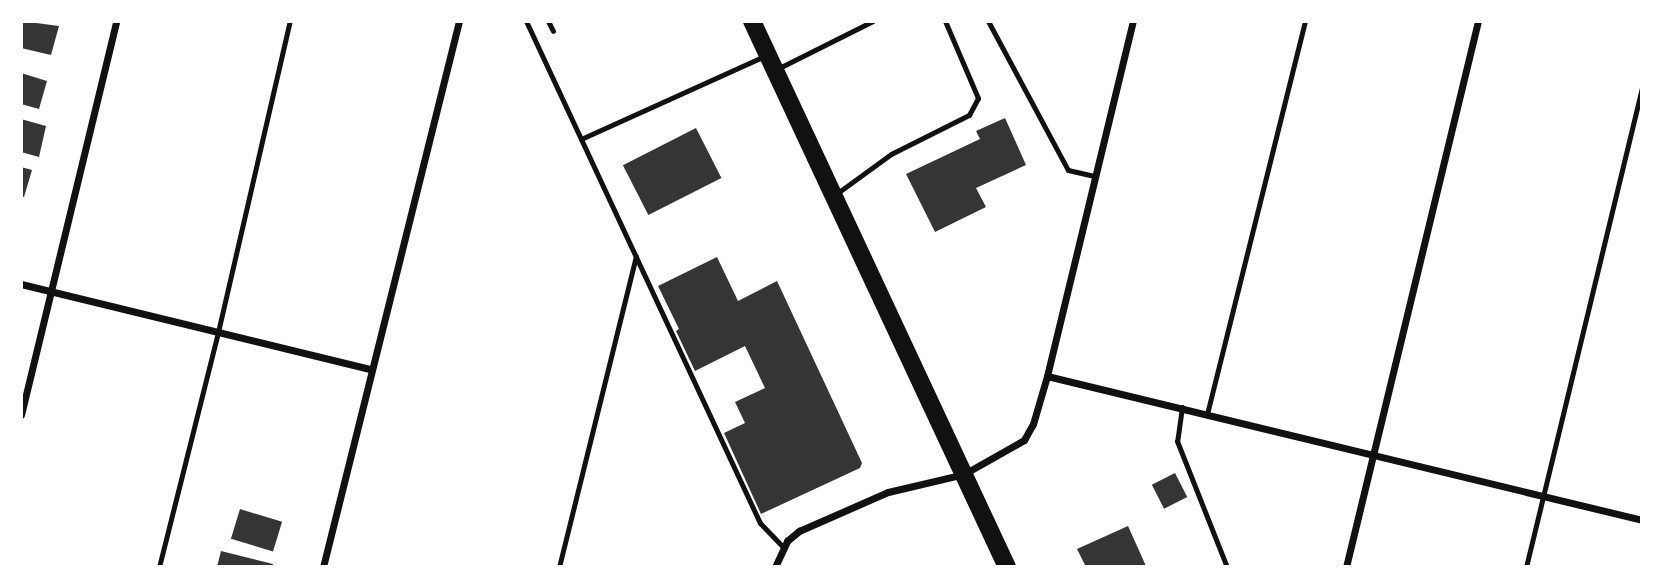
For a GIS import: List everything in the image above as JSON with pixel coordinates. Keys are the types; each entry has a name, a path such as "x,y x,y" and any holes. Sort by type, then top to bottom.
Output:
{"main road":[{"path":"752,21 1007,567"}],"street":[{"path":"21,415 116,21"},
{"path":"323,567 459,21"},
{"path":"775,567 783,547 799,531 888,492 964,474 1024,440 1033,424 1047,376 1133,21"},
{"path":"1346,567 1478,21"},
{"path":"21,284 371,369"},
{"path":"1047,376 1642,520"}],"lane":[{"path":"159,567 218,332 290,21"},
{"path":"526,21 760,523 783,547"},
{"path":"548,21 554,32"},
{"path":"581,139 873,21"},
{"path":"834,196 891,154 969,115 978,98 944,21"},
{"path":"988,21 1068,170 1095,176"},
{"path":"1207,414 1305,21"},
{"path":"536,41 543,37"},
{"path":"1526,567 1642,88"},
{"path":"559,567 636,256"},
{"path":"1182,407 1177,441 1227,567"}],"building":[{"path":"21,21 59,26 51,55 21,48"},
{"path":"21,73 47,81 39,109 21,104"},
{"path":"1005,118 1026,165 976,188 986,207 935,232 906,174 980,139 976,131"},
{"path":"21,119 46,126 39,157 21,152"},
{"path":"696,128 721,178 648,215 623,165"},
{"path":"21,167 32,170 24,197 21,196"},
{"path":"717,257 738,301 777,281 862,463 860,468 761,514 724,433 745,423 735,402 765,388 745,346 695,371 658,286"},
{"path":"1175,473 1187,497 1164,509 1152,485"},
{"path":"240,509 282,522 273,552 231,539"},
{"path":"1128,526 1146,566 1086,567 1077,549"},
{"path":"221,551 273,564 272,567 217,567"}]}
